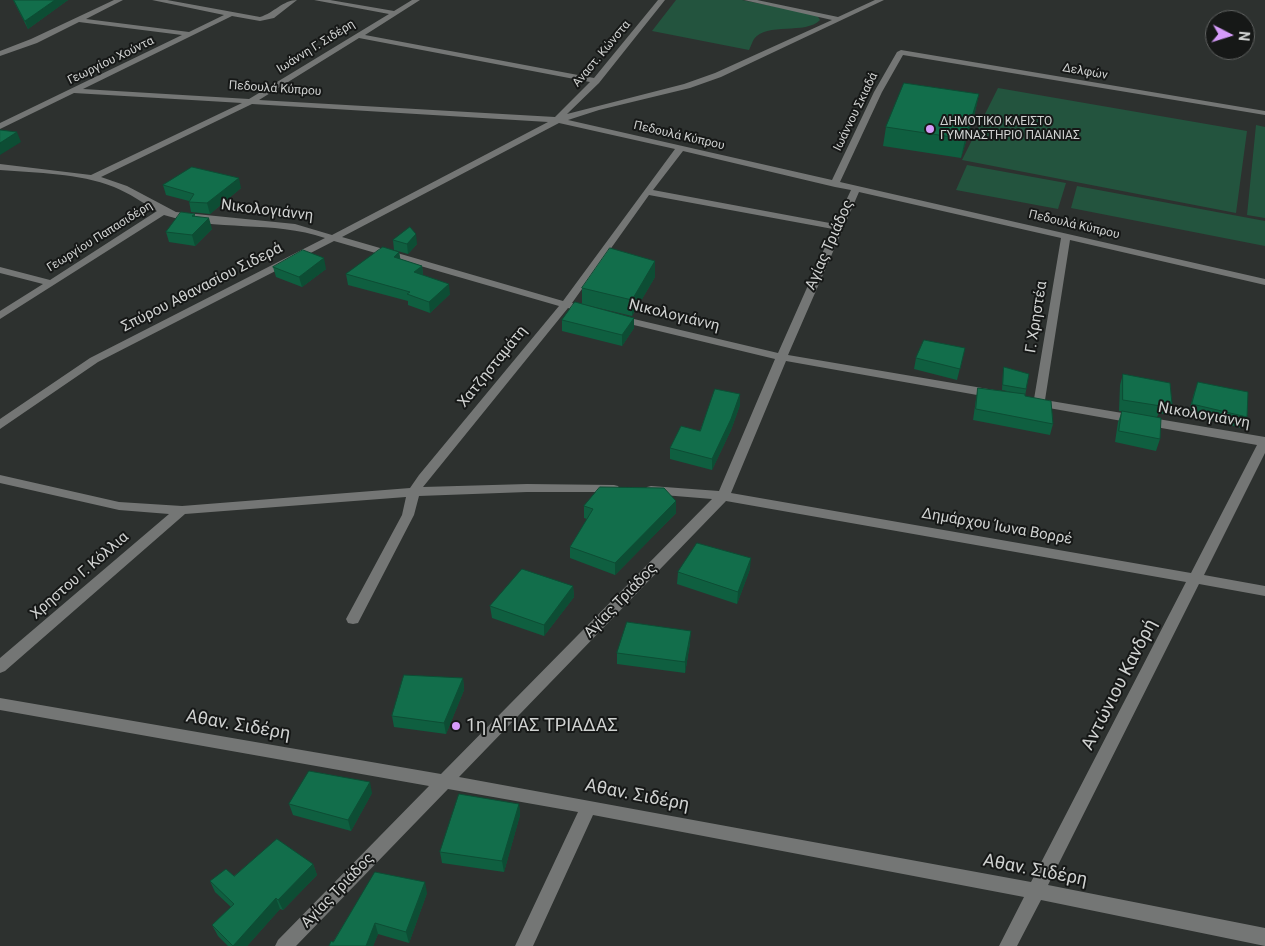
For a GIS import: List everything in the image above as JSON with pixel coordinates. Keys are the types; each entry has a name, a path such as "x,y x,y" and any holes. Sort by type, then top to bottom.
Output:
{"street":[{"path":"0,54 34,41 120,0"},
{"path":"155,0 255,19 271,16 294,0"},
{"path":"317,0 395,14"},
{"name":"Ιωάννη Γ. Σιδέρη","path":"92,178 215,121 254,100 417,0"},
{"name":"Αναστ. Κώνστα","path":"558,120 596,81 662,0"},
{"path":"747,0 837,19"},
{"path":"558,120 596,108 686,86 748,62 880,0"},
{"name":"Γεωργίου Χούντα","path":"0,126 231,14"},
{"path":"77,20 191,34"},
{"path":"358,36 596,81"},
{"name":"Δελφών","path":"901,52 1265,113"},
{"name":"Ιωάννου Σκιαδά","path":"835,184 878,92 901,52"},
{"name":"Πεδουλά Κύπρου","path":"76,90 558,120 680,150 856,188 1265,282"},
{"name":"Σπύρου Αθανασίου Σιδερά","path":"0,425 94,360 558,120"},
{"name":"Χατζησταμάτη","path":"353,619 408,515 414,492 565,305 680,150"},
{"name":"Νικολογιάννη","path":"0,167 92,178 126,188 164,211 180,216 285,226 316,232 565,305 781,357 1000,395"},
{"name":"Αγίας Τριάδος","path":"284,946 723,496 781,357 856,188"},
{"path":"647,192 838,227"},
{"name":"Γεωργίου Παπασιδέρη","path":"0,316 164,211"},
{"name":"Γ. Χρηστέα","path":"1034,401 1066,236"},
{"name":"Γεωργίου Παπασιδέρη","path":"0,270 50,283"},
{"name":"Νικολογιάννη","path":"1034,401 1265,442"},
{"name":"Αντώνιου Κανδρή","path":"1008,946 1265,442"},
{"name":"Δημάρχου Ίωνα Βορρέ","path":"0,479 119,506 182,510 414,492 526,488 664,490 723,496 1265,591"},
{"name":"Χρηστου Γ. Κόλλια","path":"0,667 182,510"},
{"name":"Αθαν. Σιδέρη","path":"0,704 445,781 1036,891 1265,937"},
{"path":"524,946 589,808"}],"green space":[{"path":"676,0 742,0 817,15 820,20 805,27 767,31 754,39 749,50 652,31"},
{"path":"998,88 1247,131 1236,213 962,160"},
{"path":"1256,125 1265,127 1265,218 1247,215"},
{"path":"967,165 1066,183 1058,209 956,190"},
{"path":"1077,186 1265,221 1265,246 1071,208"}],"building":[{"path":"14,0 55,0 25,21"},
{"path":"904,83 979,94 965,139 886,127"},
{"path":"0,130 17,132 0,143"},
{"path":"192,167 239,178 207,203 189,202 194,194 163,185"},
{"path":"181,212 195,214 192,216 209,218 192,235 166,232"},
{"path":"410,227 416,234 407,244 393,240"},
{"path":"383,247 399,252 394,257 422,266 414,272 449,284 429,302 407,294 410,292 346,274"},
{"path":"610,248 655,261 632,300 582,288"},
{"path":"303,250 324,258 299,277 273,267"},
{"path":"575,302 634,318 622,335 562,320"},
{"path":"924,340 965,348 960,369 916,358"},
{"path":"1004,367 1029,374 1026,389 1003,385"},
{"path":"1123,374 1170,383 1172,404 1162,402 1161,406 1123,400"},
{"path":"1198,382 1248,392 1247,417 1192,404"},
{"path":"978,388 1025,394 1025,396 1051,401 1053,424 976,409"},
{"path":"715,389 740,394 731,419 712,459 670,448 681,426 700,431"},
{"path":"1122,411 1161,418 1160,439 1119,431"},
{"path":"600,487 664,488 676,501 615,563 570,547 593,509 584,506"},
{"path":"697,543 751,558 738,592 678,572"},
{"path":"522,569 573,586 544,625 490,606"},
{"path":"627,622 691,631 685,662 617,653"},
{"path":"404,675 463,678 444,723 392,716"},
{"path":"309,771 370,782 348,820 289,804"},
{"path":"459,794 519,804 502,861 440,852"},
{"path":"277,839 313,864 278,900 276,898 233,946 212,925 234,904 210,881 226,869 234,876"},
{"path":"375,872 425,882 406,932 375,923 366,946 329,946 331,941 333,942"}],"place":[{"name":"ΔΗΜΟΤΙΚΟ ΚΛΕΙΣΤΟ ΓΥΜΝΑΣΤΗΡΙΟ ΠΑΙΑΝΙΑΣ","path":"930,129"},
{"name":"1η ΑΓΙΑΣ ΤΡΙΑΔΑΣ","path":"456,726"}]}
